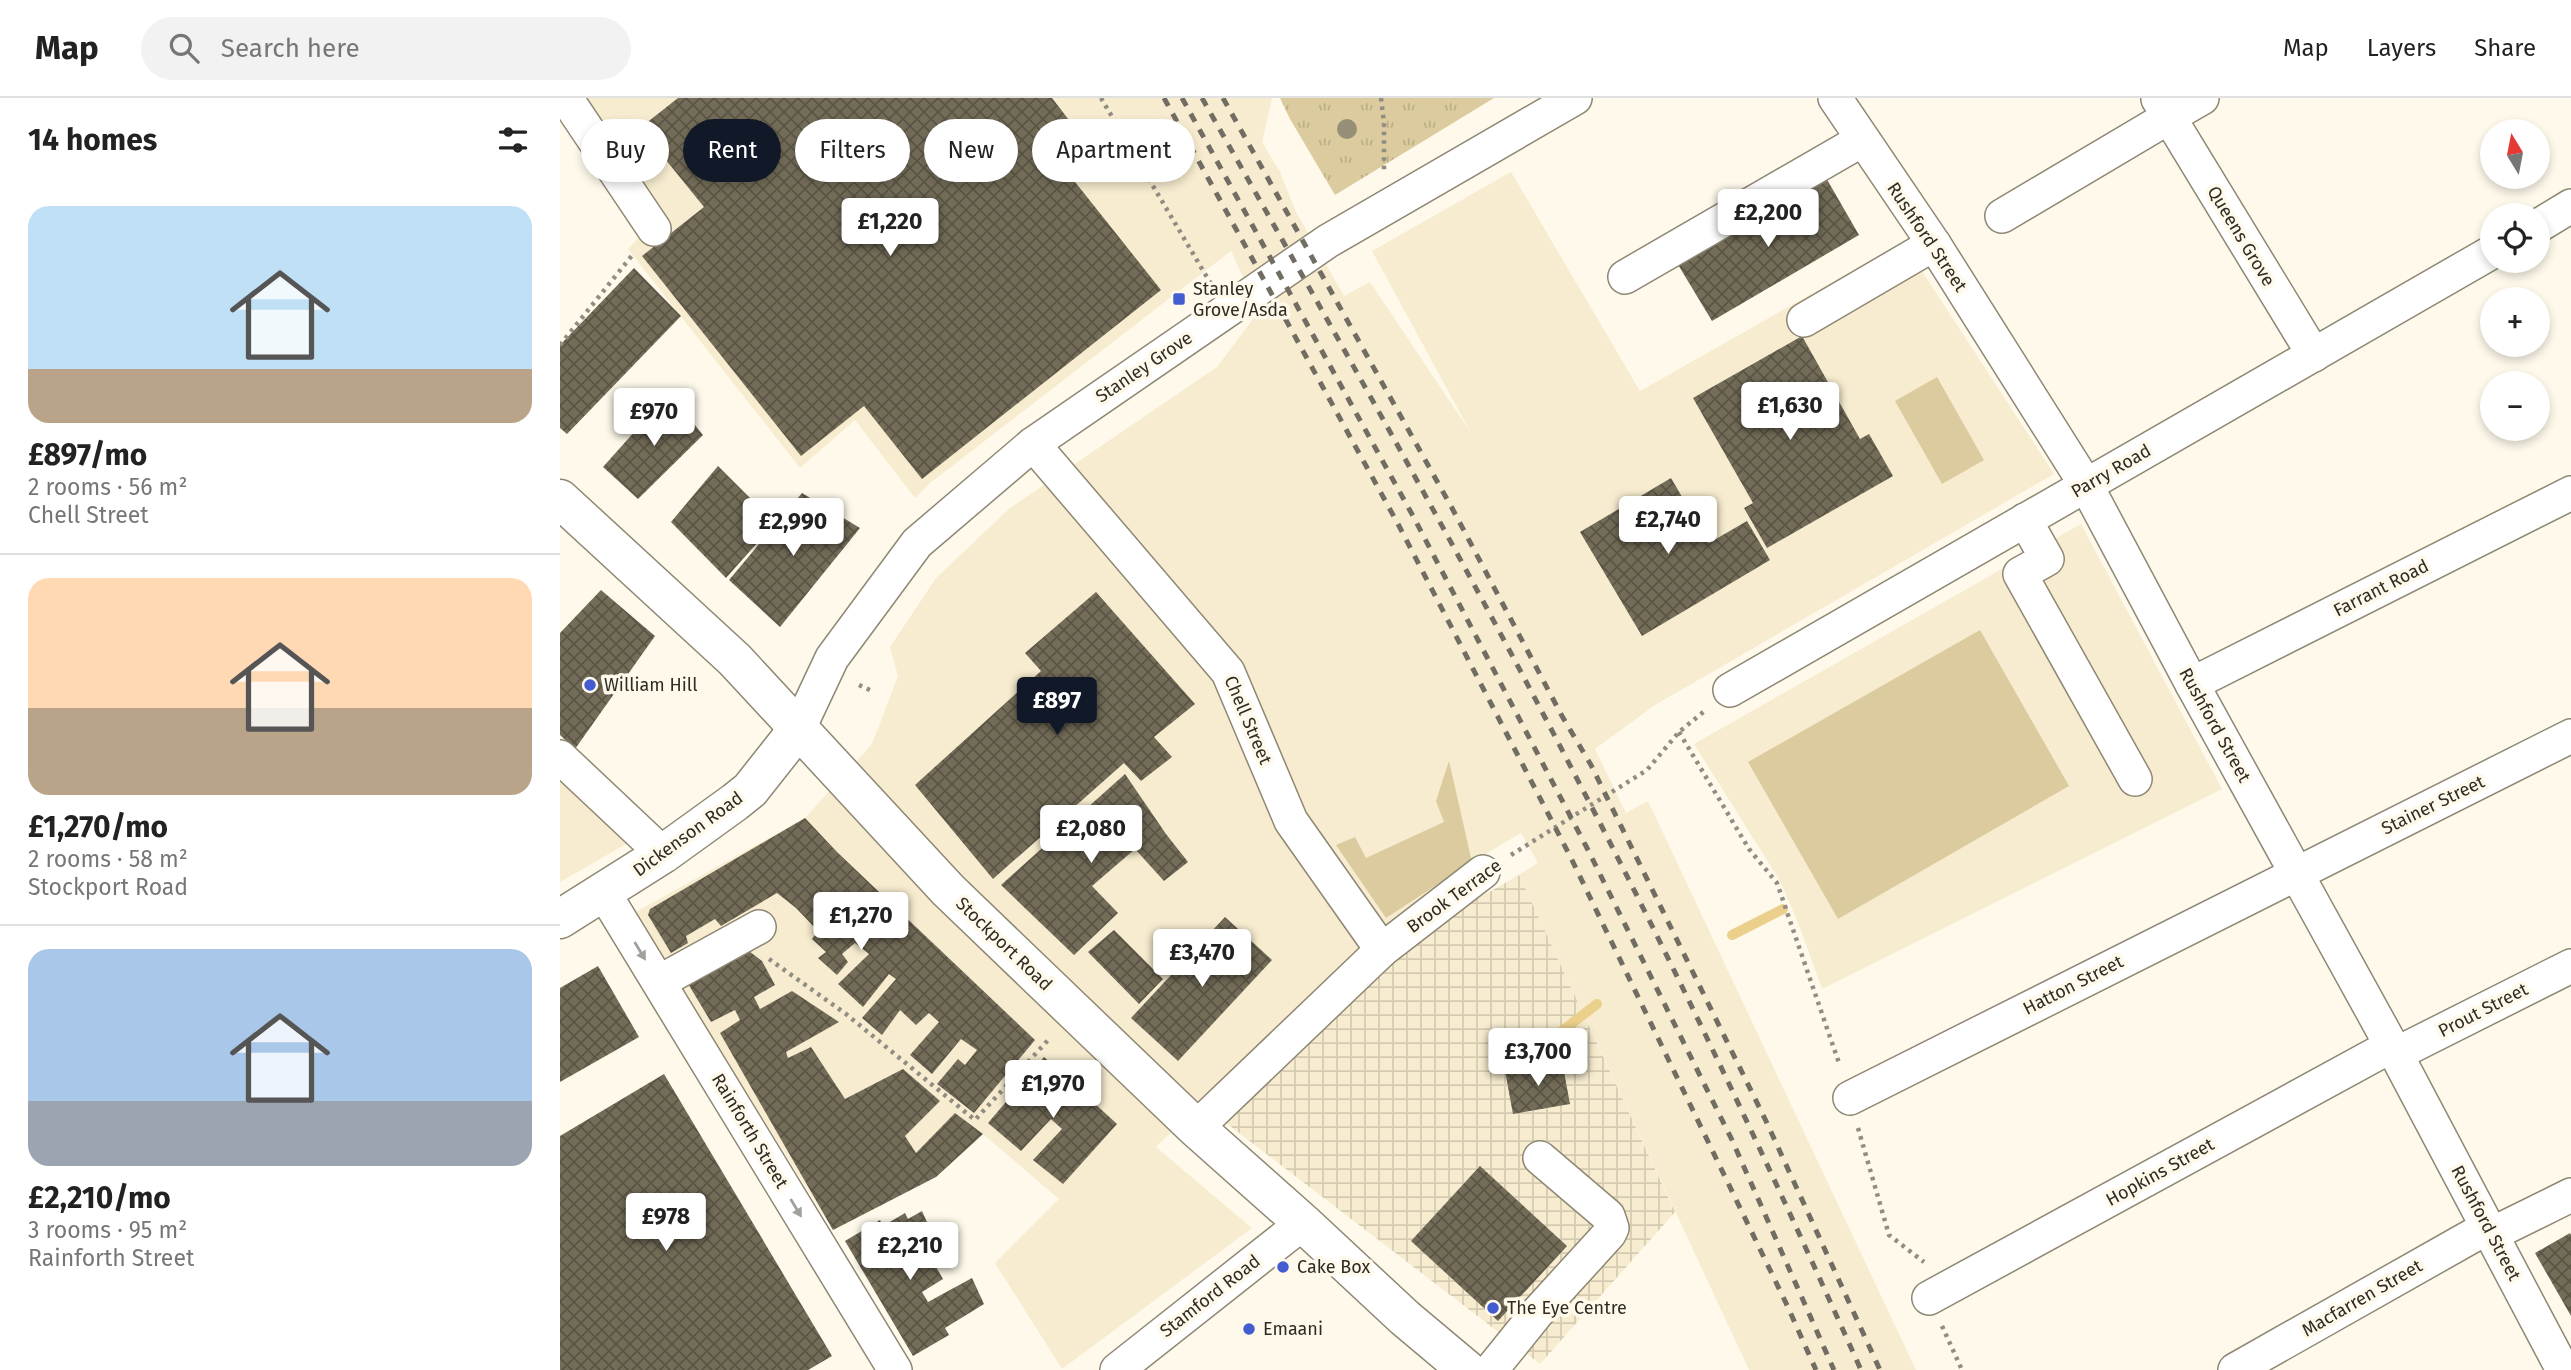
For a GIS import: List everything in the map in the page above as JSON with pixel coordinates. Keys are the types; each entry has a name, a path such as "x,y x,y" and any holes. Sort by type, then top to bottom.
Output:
{"highway":[{"name":"Stockport Road","path":"560,499 735,660 948,890 1196,1129 1405,1318 1467,1370"},
{"name":"Dickenson Road","path":"560,919 663,854 750,790 799,728"}],"street":[{"path":"566,98 654,229"},
{"name":"Stanley Grove","path":"799,728 832,658 917,543 1032,444 1328,242 1575,98"},
{"name":"Rushford Street","path":"1835,98 1934,244 2086,485 2393,1050 2563,1370"},
{"path":"2002,216 2163,107 2202,98"},
{"name":"Queens Grove","path":"2163,107 2314,355"},
{"path":"1625,277 1862,140"},
{"path":"2550,219 2571,206"},
{"path":"1804,320 1934,244"},
{"name":"Parry Road","path":"1730,690 2480,259"},
{"name":"Chell Street","path":"1032,444 1228,672 1291,821 1382,950"},
{"name":"Farrant Road","path":"2192,684 2571,493"},
{"path":"2025,520 2047,559 2020,575 2135,779"},
{"name":"Stainer Street","path":"2296,873 2571,736"},
{"path":"560,757 663,854"},
{"name":"Brook Terrace","path":"1196,1129 1382,950 1483,872"},
{"name":"Hatton Street","path":"1850,1098 2296,873"},
{"name":"Rainforth Street","path":"604,893 895,1370"},
{"path":"659,982 750,933"},
{"name":"Prout Street","path":"2393,1050 2571,966"},
{"name":"Hopkins Street","path":"1929,1298 2393,1050"},
{"path":"1491,1370 1612,1228 1608,1216 1540,1158"},
{"name":"Macfarren Street","path":"2235,1370 2490,1231 2571,1195"},
{"name":"Stamford Road","path":"1117,1370 1303,1223"}],"path":[{"path":"1101,98 1227,311"},
{"path":"1381,98 1384,123 1383,209"},
{"path":"560,345 654,229"},
{"path":"859,685 872,691"},
{"name":"Brook Terrace","path":"1483,872 1647,770 1679,732 1730,690"},
{"path":"1679,732 1749,849 1776,883 1850,1098 1889,1235 1933,1269 1929,1298 1962,1370"},
{"path":"750,933 975,1120 1049,1039"}],"shaded area":[{"path":"582,98 1272,98 1262,142 1280,172 1296,212 1344,296 1370,282 1471,433 1372,251 1511,172 1640,391 1903,242 2054,474 1655,705 1595,749 1626,813 1648,801 1916,1370 1749,1370 1519,875 1538,863 1521,833 1472,862 1362,949 1156,1147 1252,1228 1062,1369 995,1263 1059,1199 983,1134 936,1177 833,1230 634,913 805,818 872,744 898,676 890,647 936,578 1010,508 1217,367 1259,311 1231,251 930,483 915,498 855,420 800,468 628,249 664,211 643,182 669,182 669,119 597,119"},
{"path":"2081,524 2222,789 1822,989 1780,881 1694,744"},
{"path":"560,780 628,843 560,882"},
{"path":"1519,875 1675,1212 1540,1364 1221,1119 1417,933"}],"green space":[{"path":"1280,98 1494,98 1335,195"},
{"path":"1937,377 1984,460 1942,484 1895,401"},
{"path":"1980,630 2069,786 1838,919 1748,762"},
{"path":"1449,761 1472,862 1386,918 1336,845 1355,837 1366,858 1444,822 1436,801"}],"building":[{"path":"678,98 1052,98 1068,119 1032,119 1032,182 1075,182 1161,290 922,479 864,406 801,456 642,256 704,207 684,182 781,182 781,119 683,119 683,181 669,164 669,119 651,119"},
{"path":"1825,176 1859,235 1712,321 1677,263"},
{"path":"634,268 681,316 567,434 560,428 560,345"},
{"path":"1802,336 1860,439 1869,434 1893,476 1767,548 1744,508 1753,503 1693,398"},
{"path":"669,393 703,435 638,499 603,467"},
{"path":"718,466 775,523 726,578 671,522"},
{"path":"1671,478 1709,543 1747,521 1770,560 1642,636 1580,532"},
{"path":"802,493 860,528 780,627 729,580"},
{"name":"William Hill","path":"601,590 655,636 575,749 560,735 560,633"},
{"path":"1096,592 1195,704 1154,737 1172,757 1141,781 1124,763 993,879 915,785 1041,671 1025,653"},
{"path":"1125,774 1188,862 1164,881 1135,849 1092,886 1118,913 1074,955 1001,885"},
{"path":"805,818 837,852 1035,1040 974,1113 937,1084 958,1059 965,1065 977,1050 961,1039 932,1074 910,1055 939,1022 929,1013 916,1025 900,1010 882,1035 862,1018 896,979 889,974 863,1007 838,984 869,954 855,943 842,954 848,962 837,975 818,958 826,952 812,939 818,931 777,893 721,926 715,919 686,936 688,943 671,953 648,915 650,909"},
{"path":"1225,917 1272,960 1178,1061 1131,1018"},
{"path":"1114,930 1163,979 1139,1004 1088,952"},
{"path":"745,948 762,961 775,985 754,997 760,1009 792,991 839,1022 786,1052 788,1058 811,1047 845,1099 903,1069 940,1101 905,1136 916,1153 955,1113 983,1134 936,1177 833,1230 720,1033 740,1020 735,1010 711,1022 687,982"},
{"path":"598,966 639,1037 560,1082 560,988"},
{"path":"1044,1057 1117,1124 1063,1184 1033,1160 1062,1129 1051,1119 1021,1151 988,1123"},
{"path":"1562,1061 1570,1104 1513,1114 1505,1071"},
{"path":"664,1074 832,1356 808,1370 560,1370 560,1136"},
{"path":"1480,1166 1567,1246 1498,1321 1411,1241"},
{"path":"922,1211 930,1229 918,1236 921,1241 898,1254 904,1264 927,1251 943,1279 922,1292 928,1302 972,1278 984,1304 945,1328 949,1335 913,1356 845,1241 880,1220 883,1226 905,1213 908,1219"},
{"path":"2570,1233 2571,1235 2571,1316 2535,1253"}],"waterway":[{"path":"1732,935 1783,909"},
{"path":"1562,1031 1597,1004"}],"railway":[{"path":"1164,98 1398,524 1571,858 1816,1370"},
{"path":"1182,98 1413,516 1587,848 1732,1140 1834,1370"},
{"path":"1202,98 1438,518 1574,773 1722,1069 1861,1370"},
{"path":"1223,98 1452,508 1562,716 1591,765 1766,1121 1880,1370"}],"place":[{"name":"Stanley Grove/Asda","path":"1179,299"},
{"name":"William Hill","path":"590,685"},
{"name":"Cake Box","path":"1283,1267"},
{"name":"The Eye Centre","path":"1493,1308"},
{"name":"Emaani","path":"1249,1329"}]}
